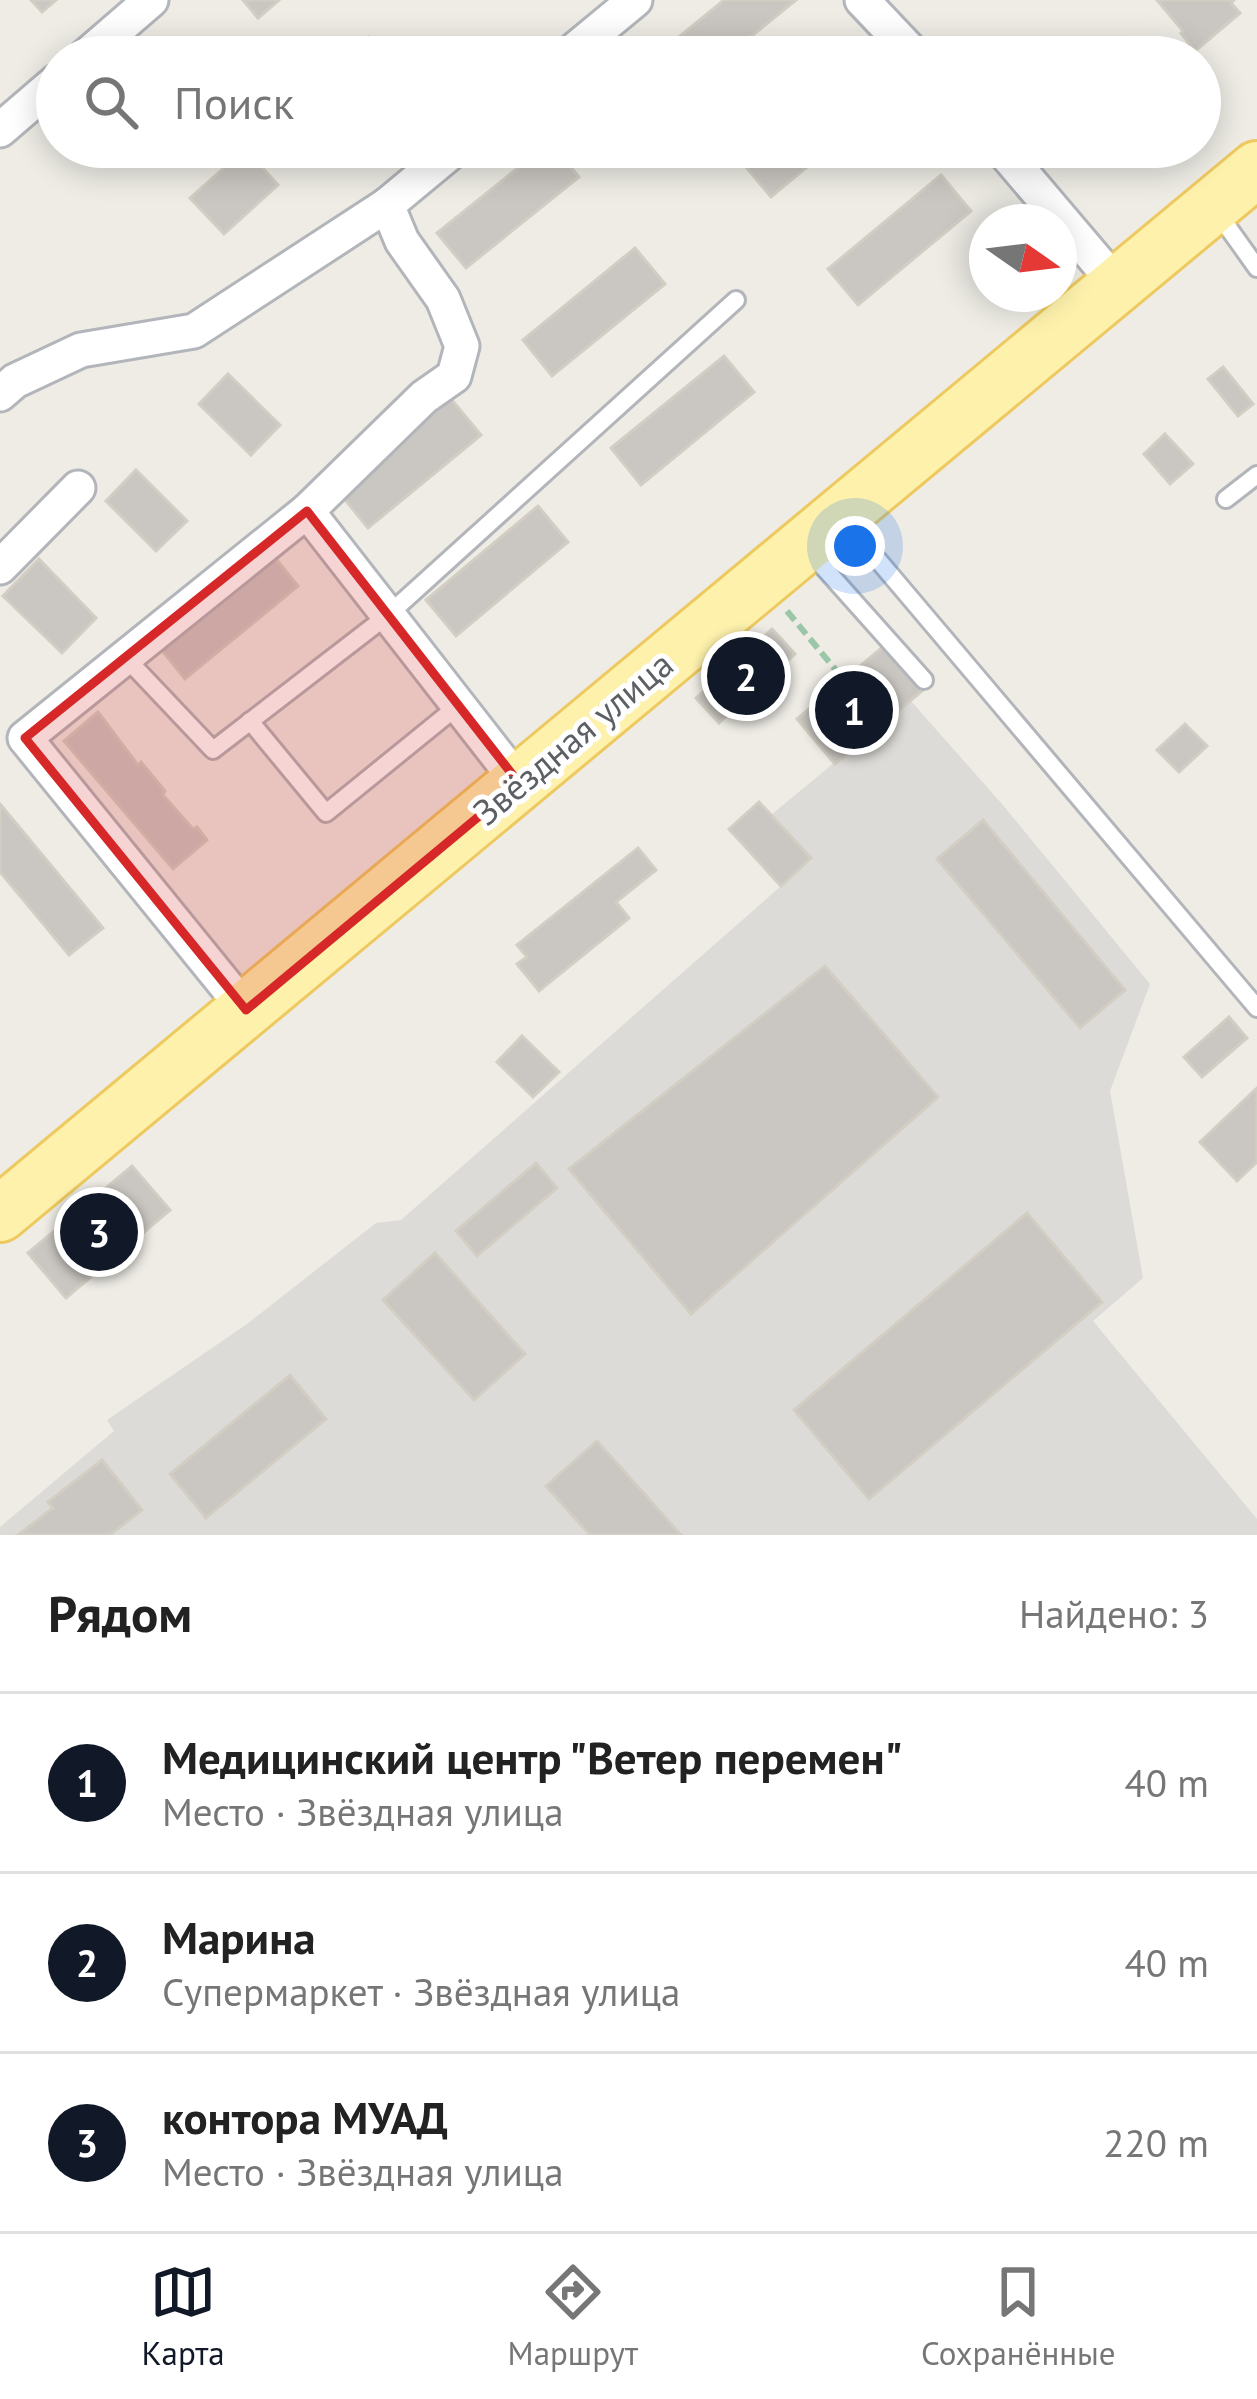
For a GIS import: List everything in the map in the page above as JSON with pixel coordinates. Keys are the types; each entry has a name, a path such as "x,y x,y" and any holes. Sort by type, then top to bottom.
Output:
{"main road":[{"name":"Звёздная улица","path":"0,1214 1257,169"}],"street":[{"path":"109,36 151,0"},
{"path":"591,36 635,0"},
{"path":"862,0 896,36"},
{"path":"0,130 36,99"},
{"path":"0,394 81,350 194,331 387,206 433,168"},
{"path":"1018,168 1118,286"},
{"path":"246,1010 13,730 125,657 307,511 424,397 454,376 462,346 443,299 402,241 387,206"},
{"path":"0,567 78,488"},
{"path":"307,511 519,783"}],"lane":[{"path":"1213,206 1257,268"},
{"path":"125,657 213,750 388,615 736,300"},
{"path":"1226,499 1257,475"},
{"path":"823,531 924,680"},
{"path":"823,531 1257,1008"},
{"path":"250,721 326,813 459,705"}],"path":[{"path":"782,605 844,680"}],"highlighted area":[{"path":"307,511 519,783 246,1010 25,738"}],"shaded area":[{"path":"910,700 1150,984 1110,1091 1143,1278 1093,1321 1257,1519 1257,1535 0,1535 0,1527 114,1431 107,1420 247,1324 376,1223 401,1220 781,886 811,858 771,815"}],"building":[{"path":"31,0 56,0 42,12"},
{"path":"243,0 279,0 258,18"},
{"path":"724,0 796,0 752,36 680,36"},
{"path":"1157,0 1234,0 1231,3 1240,13 1213,36 1183,36"},
{"path":"224,168 262,168 278,185 224,234 190,198"},
{"path":"518,168 572,168 579,177 466,268 437,233"},
{"path":"747,168 806,168 771,197"},
{"path":"941,175 969,209 858,305 828,269"},
{"path":"635,248 665,284 552,376 523,340"},
{"path":"724,356 754,392 641,485 611,448"},
{"path":"1223,367 1253,404 1238,416 1208,379"},
{"path":"228,374 280,425 251,455 199,404"},
{"path":"451,399 481,435 368,528 338,491"},
{"path":"1165,434 1193,464 1170,484 1144,454"},
{"path":"136,470 187,521 156,551 106,501"},
{"path":"538,506 568,542 456,636 426,600"},
{"path":"268,549 298,586 185,679 155,642"},
{"path":"39,559 96,618 62,653 3,596"},
{"path":"772,629 795,654 719,723 696,698"},
{"path":"885,645 923,690 835,764 797,719"},
{"path":"98,712 138,765 141,762 165,791 163,795 207,840 173,869 64,741"},
{"path":"1185,724 1207,746 1179,772 1157,750"},
{"path":"759,802 811,858 781,886 729,829"},
{"path":"0,804 103,928 69,955 0,872"},
{"path":"983,820 1125,990 1080,1028 937,859"},
{"path":"638,848 656,870 616,902 629,918 539,991 517,964 527,957 517,945"},
{"path":"825,966 938,1097 691,1314 569,1169"},
{"path":"1229,1017 1247,1038 1202,1077 1184,1057"},
{"path":"522,1036 559,1072 533,1097 497,1062"},
{"path":"1257,1088 1257,1162 1237,1181 1200,1142"},
{"path":"536,1163 557,1188 477,1256 456,1231"},
{"path":"132,1166 170,1210 66,1298 28,1253"},
{"path":"1027,1213 1102,1302 869,1499 794,1410"},
{"path":"435,1253 525,1354 474,1400 383,1300"},
{"path":"290,1375 326,1419 206,1518 170,1474"},
{"path":"597,1441 681,1535 590,1535 546,1486"},
{"path":"102,1460 142,1510 110,1535 18,1535 53,1508 48,1502"}],"place":[{"name":"Марина","path":"746,676"},
{"name":"Медицинский центр \"Ветер перемен\"","path":"854,710"},
{"name":"контора МУАД","path":"99,1232"}]}
